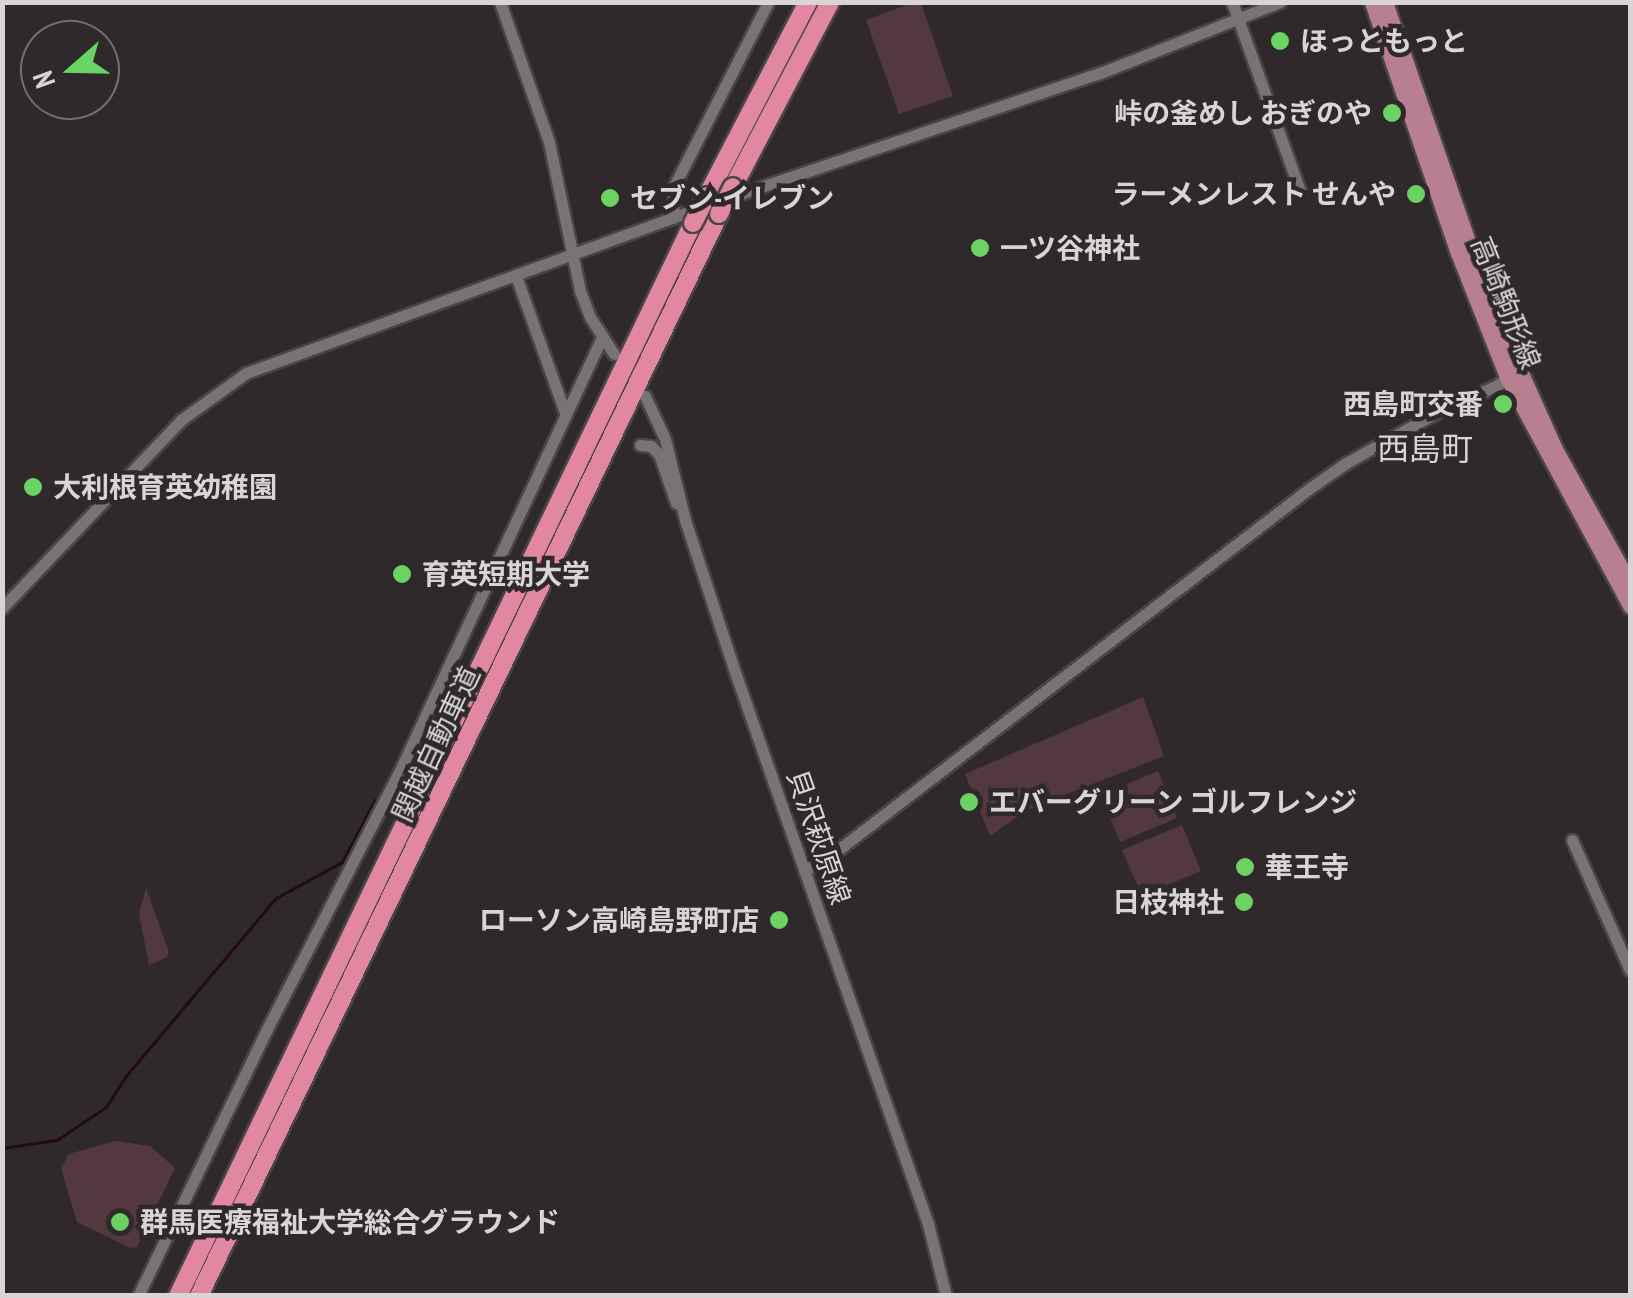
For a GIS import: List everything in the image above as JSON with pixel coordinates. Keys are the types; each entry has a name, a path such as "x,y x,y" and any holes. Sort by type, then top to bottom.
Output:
{"highway":[{"name":"関越自動車道","path":"178,1296 693,223 808,2"},
{"name":"関越自動車道","path":"199,1296 732,187 830,2"}],"main road":[{"name":"高崎駒形線","path":"1372,2 1458,253 1508,379 1630,606"},
{"name":"高崎駒形線","path":"1384,2 1470,248 1517,364 1555,449 1630,584"}],"street":[{"path":"500,2 549,142 580,291 614,354"},
{"path":"673,218 674,186 768,2"},
{"path":"1232,2 1300,191"},
{"path":"2,608 116,486 213,394 268,362 673,218 1100,73 1280,2"},
{"path":"516,276 565,413"},
{"path":"138,1296 266,1029 402,766 602,338"},
{"path":"804,870 826,860 1310,488 1443,409 1508,379 1517,364"},
{"name":"貝沢萩原線","path":"645,396 665,438 685,520 928,1224 946,1296"},
{"path":"640,445 651,446 659,454 670,494 685,520"},
{"path":"1572,840 1630,970"}],"shaded area":[{"path":"921,3 953,96 899,114 866,20"},
{"name":"エバーグリーン ゴルフレンジ","path":"1143,697 1164,756 1029,809 990,836 965,774"},
{"path":"1158,771 1177,818 1120,842 1101,795"},
{"path":"1182,825 1201,871 1142,896 1122,850"},
{"path":"146,888 169,952 167,957 149,965 139,914"},
{"path":"115,1141 150,1146 175,1168 137,1247 130,1248 77,1222 61,1168 69,1154"}],"waterway":[{"path":"2,1148 57,1140 106,1107 126,1076 276,898 342,862 375,800"}],"place":[{"name":"ほっともっと","path":"1280,41"},
{"name":"峠の釜めし おぎのや","path":"1392,113"},
{"name":"ラーメンレスト せんや","path":"1416,194"},
{"name":"セブン-イレブン","path":"610,198"},
{"name":"一ツ谷神社","path":"980,248"},
{"name":"西島町交番","path":"1503,404"},
{"name":"大利根育英幼稚園","path":"33,487"},
{"name":"育英短期大学","path":"402,574"},
{"name":"エバーグリーン ゴルフレンジ","path":"969,802"},
{"name":"華王寺","path":"1245,867"},
{"name":"日枝神社","path":"1244,902"},
{"name":"ローソン高崎島野町店","path":"779,920"},
{"name":"群馬医療福祉大学総合グラウンド","path":"120,1222"}],"district":[{"name":"西島町","path":"1425,448"}]}
